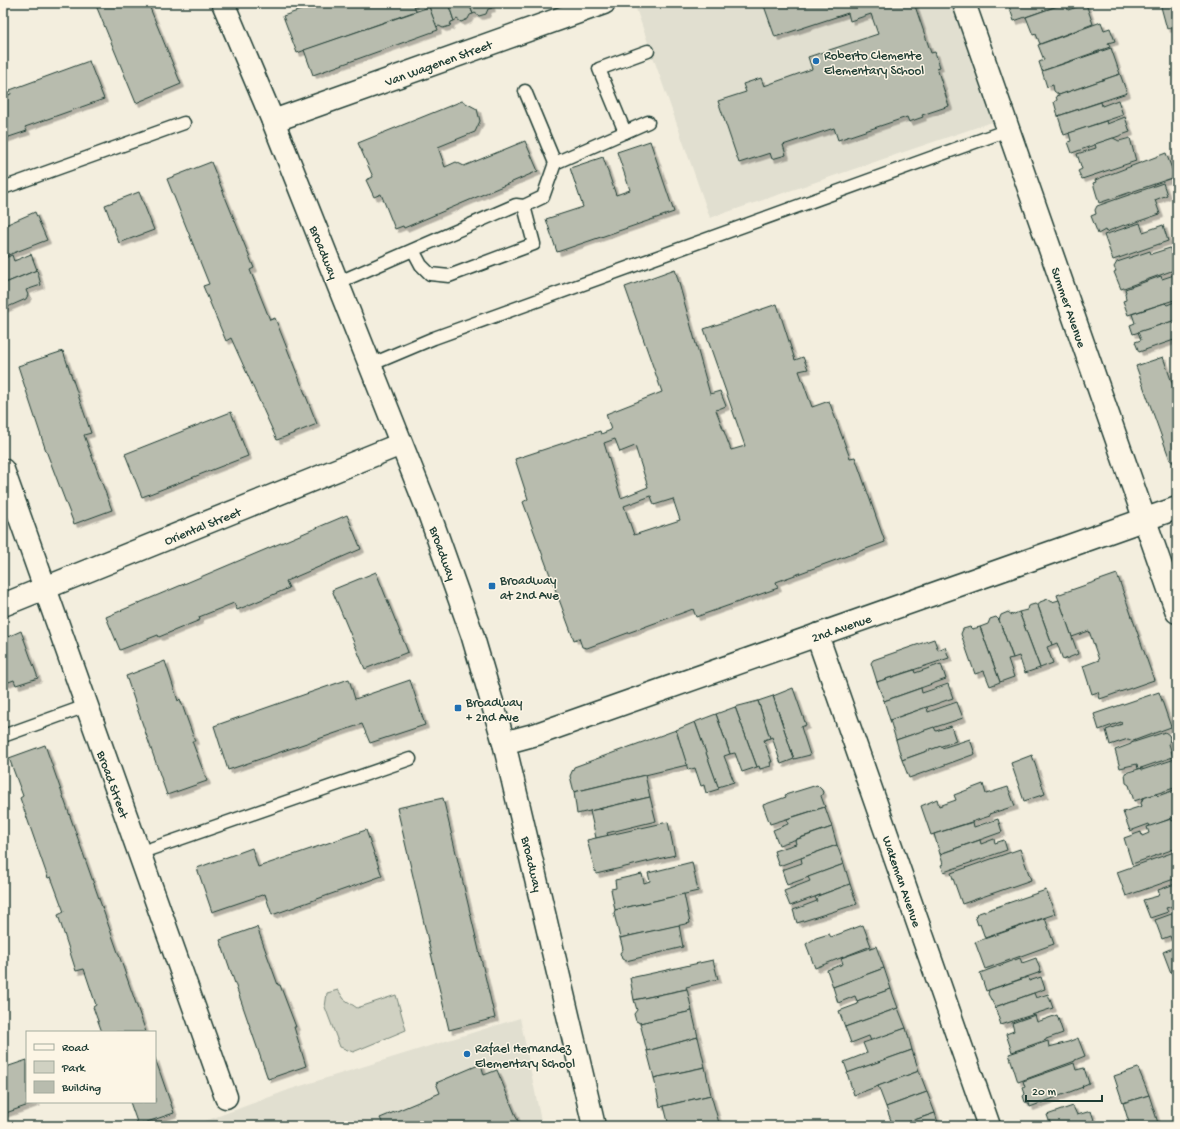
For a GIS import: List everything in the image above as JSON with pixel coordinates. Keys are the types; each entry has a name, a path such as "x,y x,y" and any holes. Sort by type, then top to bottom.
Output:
{"street":[{"name":"Broadway","path":"222,3 273,121 402,444 459,594 504,742 594,1126"},
{"name":"Van Wagenen Street","path":"273,121 566,9 604,3"},
{"name":"Summer Avenue","path":"964,3 1177,612"},
{"name":"Oriental Street","path":"3,605 402,444"},
{"name":"Broad Street","path":"3,470 226,1097"},
{"name":"2nd Avenue","path":"504,742 537,734 1177,508"},
{"name":"Wakeman Avenue","path":"817,635 989,1126"}],"lane":[{"path":"625,132 599,69 648,51"},
{"path":"337,283 516,205 524,206 544,197 555,163 524,91"},
{"path":"555,163 648,122"},
{"path":"3,188 184,123"},
{"path":"370,366 434,338 1008,130"},
{"path":"413,250 421,265 430,274 449,276 527,248 534,244 524,206"},
{"path":"3,736 86,706"},
{"path":"139,853 410,759"}],"shaded area":[{"name":"Roberto Clemente Elementary School","path":"634,3 957,3 998,120 710,218"},
{"name":"Rafael Hernandez Elementary School","path":"520,1018 542,1126 192,1126 291,1089"}],"green space":[{"path":"338,990 344,999 357,1008 396,995 406,1030 353,1052 340,1047 325,1007 327,993"}],"building":[{"path":"95,3 148,3 181,84 136,103"},
{"path":"321,3 413,3 416,11 297,53 283,16"},
{"path":"428,3 448,3 454,21 451,22 450,26 443,28 439,26 436,27"},
{"path":"448,3 469,3 473,14 470,15 468,19 461,22 457,19 454,21"},
{"path":"469,3 490,3 492,8 488,9 486,14 479,16 475,13 473,14"},
{"path":"763,3 914,3 931,53 935,52 940,67 937,68 949,106 922,115 923,117 909,122 907,117 838,140 834,128 783,145 786,155 772,159 770,153 739,163 718,101 746,92 743,84 761,78 764,86 812,69 808,57 878,34 871,14 850,21 848,13 775,37"},
{"path":"1008,3 1066,3 1014,21"},
{"path":"1066,3 1068,10 1086,4 1093,24 1040,44 1036,34 1033,35 1026,17"},
{"path":"1160,3 1177,3 1177,27 1167,29"},
{"path":"429,7 438,30 313,75 304,50"},
{"path":"1101,22 1104,30 1110,28 1115,41 1108,43 1110,47 1042,71 1039,62 1044,60 1038,45"},
{"path":"1111,48 1120,74 1059,95 1054,91 1053,85 1047,87 1042,71"},
{"path":"89,61 104,99 25,127 27,131 3,139 3,97 11,94 10,90"},
{"path":"1120,74 1127,93 1058,116 1054,102 1057,100 1056,96"},
{"path":"1118,100 1123,115 1064,135 1058,116 1101,102 1102,106"},
{"path":"462,101 477,109 480,121 475,132 438,147 445,167 456,162 464,166 525,141 538,171 404,228 403,226 395,229 381,194 374,197 366,180 373,177 358,143"},
{"path":"1125,117 1130,132 1072,153 1068,142 1071,141 1069,133 1106,121 1107,124"},
{"path":"1113,138 1119,141 1130,138 1136,161 1082,179 1078,171 1082,169 1077,154 1096,148 1095,144"},
{"path":"650,141 674,212 557,252 546,219 583,207 570,168 603,157 616,195 630,190 617,152"},
{"path":"1166,153 1175,177 1099,203 1093,183 1096,182 1095,180"},
{"path":"211,162 254,268 250,270 270,320 275,318 317,424 277,440 231,338 226,341 203,286 209,284 167,179"},
{"path":"1163,183 1167,195 1155,200 1160,214 1106,232 1105,230 1098,234 1091,216 1096,214 1095,210 1097,206"},
{"path":"139,192 154,230 119,243 105,205"},
{"path":"35,212 47,240 3,257 3,226"},
{"path":"1140,223 1143,232 1163,225 1168,241 1113,260 1104,235"},
{"path":"1170,248 1172,254 1177,252 1177,269 1121,289 1114,272 1116,271 1114,267 1117,262 1150,251 1151,254"},
{"path":"31,254 37,270 3,284 3,259 12,255 14,261"},
{"path":"675,269 710,394 720,391 726,406 716,410 731,450 745,446 704,329 777,304 795,360 803,357 808,369 799,371 812,407 829,401 850,458 855,457 885,542 776,582 778,588 696,617 693,609 587,648 582,647 579,638 574,640 523,502 528,499 515,459 600,431 601,434 611,430 606,414 662,392 625,287","holes":["615,439 620,452 635,446 648,487 621,498 604,443","651,496 654,505 673,499 680,520 634,535 624,506"]},
{"path":"37,270 41,285 26,290 28,295 26,299 3,309 3,284"},
{"path":"1177,274 1177,299 1128,315 1123,301 1126,300 1125,289 1161,276 1162,279"},
{"path":"1177,301 1177,323 1174,324 1173,321 1133,334 1130,325 1135,323 1132,314 1165,303 1167,305"},
{"path":"1173,321 1174,324 1177,323 1177,339 1139,352 1135,342 1141,340 1138,332"},
{"path":"63,351 91,433 84,435 112,510 74,524 45,448 18,366"},
{"path":"1163,357 1177,397 1177,462 1174,463 1170,460 1136,366"},
{"path":"231,412 248,456 142,497 125,454"},
{"path":"347,515 361,549 286,581 289,588 237,610 234,603 199,617 200,620 159,637 158,635 120,650 106,617"},
{"path":"376,572 408,652 365,669 332,590"},
{"path":"1117,574 1154,680 1100,699 1098,692 1092,694 1083,666 1099,660 1089,631 1072,637 1057,595"},
{"path":"1048,599 1052,602 1059,600 1078,654 1063,660 1057,643 1052,645 1038,606 1040,602"},
{"path":"1035,604 1038,606 1052,645 1047,647 1053,663 1040,668 1019,612 1027,610 1028,606"},
{"path":"1008,612 1012,615 1019,612 1040,668 1025,673 1019,656 1013,658 999,620 1001,615"},
{"path":"996,617 999,620 1013,658 1008,659 1014,677 1000,682 980,627 988,624 990,619"},
{"path":"970,627 972,629 980,627 1000,682 990,686 984,671 975,674 961,634 963,629"},
{"path":"21,631 38,678 16,685 14,680 3,684 3,639"},
{"path":"934,639 938,650 945,647 949,658 877,682 871,663 873,660"},
{"path":"165,661 178,701 180,699 195,741 192,741 207,781 167,795 126,676"},
{"path":"941,664 946,679 884,701 877,682 914,670 915,673"},
{"path":"349,679 355,699 410,680 425,725 370,743 362,724 228,770 214,726"},
{"path":"948,684 953,698 890,720 884,701 921,688 922,693"},
{"path":"793,688 806,725 801,727 810,755 794,759 773,696"},
{"path":"1159,692 1171,727 1133,741 1128,739 1110,745 1106,730 1122,724 1121,722 1099,730 1094,714"},
{"path":"773,696 794,759 781,764 772,737 770,738 758,701"},
{"path":"758,701 770,738 764,740 772,762 770,762 771,766 760,769 759,766 757,767 735,707"},
{"path":"957,702 963,718 896,740 890,720 927,707 928,712"},
{"path":"735,707 757,767 742,772 735,753 730,754 716,714"},
{"path":"716,714 730,754 724,756 734,782 718,787 695,722"},
{"path":"695,722 719,789 706,793 704,785 701,786 695,768 688,770 676,730"},
{"path":"951,726 956,741 902,760 896,740 934,727 936,731"},
{"path":"676,730 687,765 574,792 570,776 574,767"},
{"path":"1165,732 1170,738 1169,744 1173,757 1138,769 1137,764 1120,768 1115,750"},
{"path":"970,739 975,754 909,778 902,760 941,746 942,748"},
{"path":"45,745 146,1031 102,1031 93,1007 96,1005 84,969 76,971 58,915 64,912 51,877 48,878 20,798 23,796 9,758"},
{"path":"1032,755 1045,794 1024,801 1011,763"},
{"path":"1175,759 1177,766 1177,787 1134,801 1129,785 1126,783 1125,773 1142,768 1142,770"},
{"path":"645,775 650,797 577,814 574,792"},
{"path":"983,784 986,794 1008,787 1015,806 989,814 990,816 931,835 921,806 937,799 939,806 956,800 954,795"},
{"path":"817,785 822,790 823,793 821,796 825,807 770,824 763,805 786,797 785,795"},
{"path":"1177,789 1177,816 1150,827 1149,824 1130,831 1123,812 1142,806 1141,803 1143,798 1156,794 1158,796"},
{"path":"650,797 656,821 607,833 608,836 596,838 590,811"},
{"path":"443,798 495,1018 449,1030 397,808"},
{"path":"825,807 832,827 779,845 773,830 788,824 787,819"},
{"path":"998,819 1002,832 940,854 934,834 973,822 974,827"},
{"path":"1171,819 1172,821 1177,819 1177,848 1132,864 1124,838 1141,832 1142,836 1149,833 1147,827"},
{"path":"668,822 675,855 596,874 587,840"},
{"path":"832,827 837,845 779,866 774,851 796,844 795,840"},
{"path":"366,830 382,876 272,915 265,894 212,912 197,868 252,848 258,867"},
{"path":"994,839 995,843 1004,840 1007,850 944,872 941,865 943,864 940,854 980,840 981,844"},
{"path":"837,845 844,864 787,885 782,870 802,863 801,858"},
{"path":"1020,849 1031,880 962,904 951,873"},
{"path":"1177,851 1177,878 1126,896 1117,872"},
{"path":"692,862 698,891 615,910 611,889 616,888 615,880 642,874 644,883 650,881 648,873"},
{"path":"844,864 850,884 790,906 784,891 810,881 808,877"},
{"path":"1177,878 1177,905 1166,908 1168,912 1150,918 1143,900 1158,896 1158,890 1175,884 1173,880"},
{"path":"850,884 857,904 797,923 793,910 817,901 815,897"},
{"path":"1046,890 1055,914 985,938 980,924 978,925 975,916 977,915 976,914"},
{"path":"684,894 690,923 620,938 614,913 615,910"},
{"path":"1177,912 1177,939 1172,941 1170,936 1162,939 1155,920"},
{"path":"1045,918 1054,944 985,969 975,942"},
{"path":"679,925 683,947 626,961 622,959 620,953 623,949 620,938"},
{"path":"863,925 871,946 815,968 806,944 816,938 829,934 831,937"},
{"path":"257,927 278,985 280,985 296,1027 294,1027 306,1066 268,1079 220,940"},
{"path":"876,946 884,968 833,987 827,970 843,964 841,958"},
{"path":"1177,946 1177,971 1171,973 1163,952"},
{"path":"1020,958 1022,963 1036,958 1041,972 986,991 980,973"},
{"path":"713,960 718,979 686,987 687,989 634,1000 630,978"},
{"path":"884,968 891,989 857,1001 855,996 838,1003 833,987"},
{"path":"1028,977 1029,981 1041,977 1045,989 995,1007 988,994 989,990"},
{"path":"687,989 692,1011 640,1023 636,1021 634,1014 637,1010 634,1000"},
{"path":"891,989 898,1008 845,1027 839,1011 858,1004 857,1001"},
{"path":"1034,993 1036,998 1048,994 1053,1008 1001,1025 995,1007"},
{"path":"898,1008 906,1028 871,1041 869,1036 851,1043 845,1027"},
{"path":"692,1011 698,1037 647,1051 640,1023"},
{"path":"1035,1015 1037,1022 1057,1015 1063,1033 1012,1052 1006,1034 1014,1031 1012,1023"},
{"path":"906,1028 912,1050 848,1073 844,1062 867,1053 863,1043"},
{"path":"698,1037 705,1067 654,1078 647,1051"},
{"path":"1078,1038 1085,1056 1018,1082 1009,1054 1048,1041 1049,1047"},
{"path":"912,1050 919,1071 854,1095 847,1073"},
{"path":"26,1060 26,1103 34,1103 3,1114 3,1068"},
{"path":"156,1061 174,1113 138,1125 130,1103 156,1103"},
{"path":"1074,1063 1076,1070 1084,1068 1089,1083 1082,1086 1083,1087 1030,1107 1029,1103 1025,1102 1023,1088 1025,1087 1023,1081"},
{"path":"481,1064 484,1075 497,1070 520,1126 384,1126 380,1118 440,1093 436,1083"},
{"path":"705,1067 711,1095 660,1107 654,1078"},
{"path":"1138,1068 1149,1095 1123,1103 1114,1076"},
{"path":"919,1071 927,1092 886,1107 878,1086"},
{"path":"927,1092 935,1113 893,1126 886,1107"},
{"path":"711,1095 719,1123 707,1126 669,1126 664,1106"},
{"path":"1149,1095 1159,1126 1130,1126 1123,1103"},
{"path":"1073,1106 1077,1115 1091,1111 1096,1126 1051,1126 1047,1115"},
{"path":"935,1113 939,1126 897,1126"}],"place":[{"name":"Roberto Clemente Elementary School","path":"816,61"},
{"name":"Broadway at 2nd Ave","path":"492,586"},
{"name":"Broadway + 2nd Ave","path":"458,708"},
{"name":"Rafael Hernandez Elementary School","path":"467,1054"}]}
